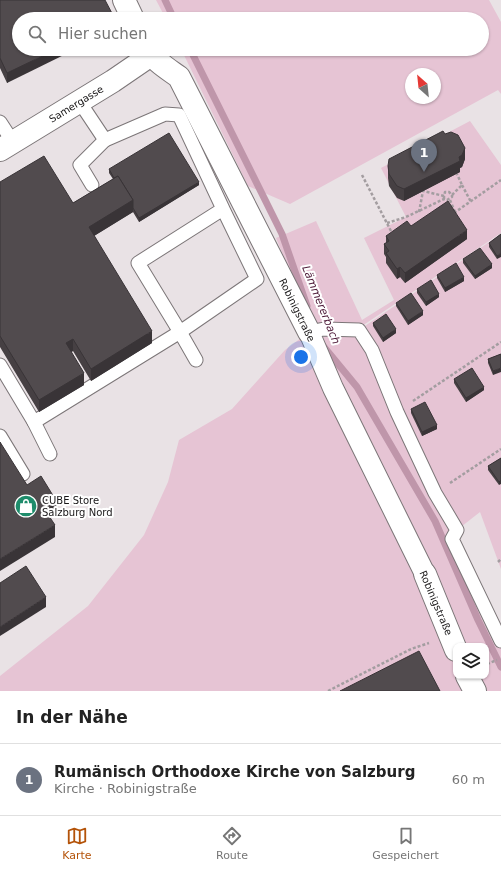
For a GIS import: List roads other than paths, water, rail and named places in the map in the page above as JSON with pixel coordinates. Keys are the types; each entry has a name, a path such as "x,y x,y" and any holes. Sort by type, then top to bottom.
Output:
{"street":[{"path":"124,0 130,12"},
{"name":"Samergasse","path":"6,146 113,81 145,56"},
{"name":"Robinigstraße","path":"154,56 164,66 179,77 317,330 333,388 424,574 453,643"},
{"path":"469,679 475,691"}],"lane":[{"path":"80,101 105,140"},
{"path":"34,422 180,332 257,279 179,115 165,114 105,140 80,165 92,185"},
{"path":"0,122 6,146"},
{"path":"196,360 138,263 223,209"},
{"path":"317,330 359,330 372,350 397,412 435,494 457,530 452,539 501,642"},
{"path":"0,365 34,422 50,454"},
{"path":"0,436 23,474"}],"waterway":[{"name":"Lämmererbach","path":"165,0 171,12"},
{"name":"Lämmererbach","path":"193,56 282,234 307,306"},
{"name":"Lämmererbach","path":"324,347 357,387 435,521 478,620 501,667"}],"place":[{"name":"Rumänisch Orthodoxe Kirche von Salzburg","path":"424,172"},
{"name":"CUBE Store Salzburg Nord","path":"26,506"}]}
